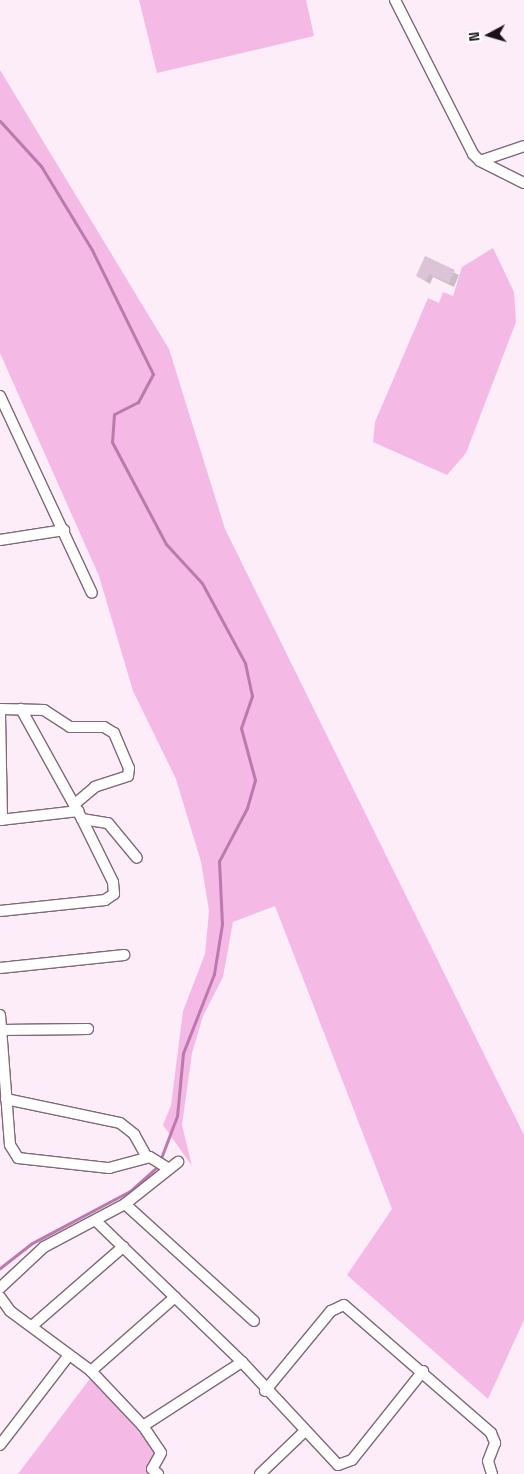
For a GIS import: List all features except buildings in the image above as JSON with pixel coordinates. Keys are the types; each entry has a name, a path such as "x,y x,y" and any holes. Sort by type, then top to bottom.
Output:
{"street":[{"path":"395,0 458,130 480,161 524,182"},
{"path":"480,161 524,146"},
{"path":"0,396 92,593"},
{"path":"0,540 64,530"},
{"path":"0,709 50,711 70,726 104,727 114,733 129,773 90,791 78,809"},
{"path":"0,911 105,900 114,894 113,882 78,809 21,709"},
{"path":"0,714 1,820 78,809 108,823 137,858"},
{"path":"0,968 124,955"},
{"path":"0,1015 10,1145 25,1162 109,1168 148,1156"},
{"path":"1,1030 88,1029"},
{"path":"6,1099 120,1123 134,1134 148,1156 166,1167"},
{"path":"0,1288 3,1276 44,1247 125,1204 166,1167 178,1162"},
{"path":"125,1204 254,1321"},
{"path":"96,1221 242,1362 265,1391 338,1465 348,1469 423,1370"},
{"path":"32,1326 123,1247"},
{"path":"0,1297 10,1311 91,1371 143,1426 162,1456 153,1472"},
{"path":"91,1371 175,1297"},
{"path":"265,1391 331,1311 344,1305 423,1370 491,1432 495,1443 488,1462 492,1474"},
{"path":"0,1445 69,1355"},
{"path":"143,1426 242,1362"},
{"path":"260,1474 305,1431"}],"shaded area":[{"path":"139,0 306,0 314,36 157,73"},
{"path":"0,70 169,349 225,529 524,1135 524,1320 488,1399 347,1275 392,1209 275,906 233,922 223,977 203,1016 192,1053 182,1125 192,1166 163,1125 171,1105 183,1011 205,954 209,911 201,862 176,779 133,691 99,576 0,353"},
{"path":"493,248 514,292 516,322 466,453 447,475 373,442 375,422 428,298 439,303 443,292 453,296 462,267"},
{"path":"92,1376 165,1459 153,1474 18,1474"}],"waterway":[{"path":"0,121 41,166 92,250 153,374 138,402 114,414 112,442 166,544 202,583 245,663 252,696 241,728 255,780 247,808 219,861 222,924 214,974 183,1053 177,1116 158,1166 130,1191 32,1243 0,1268"}]}
